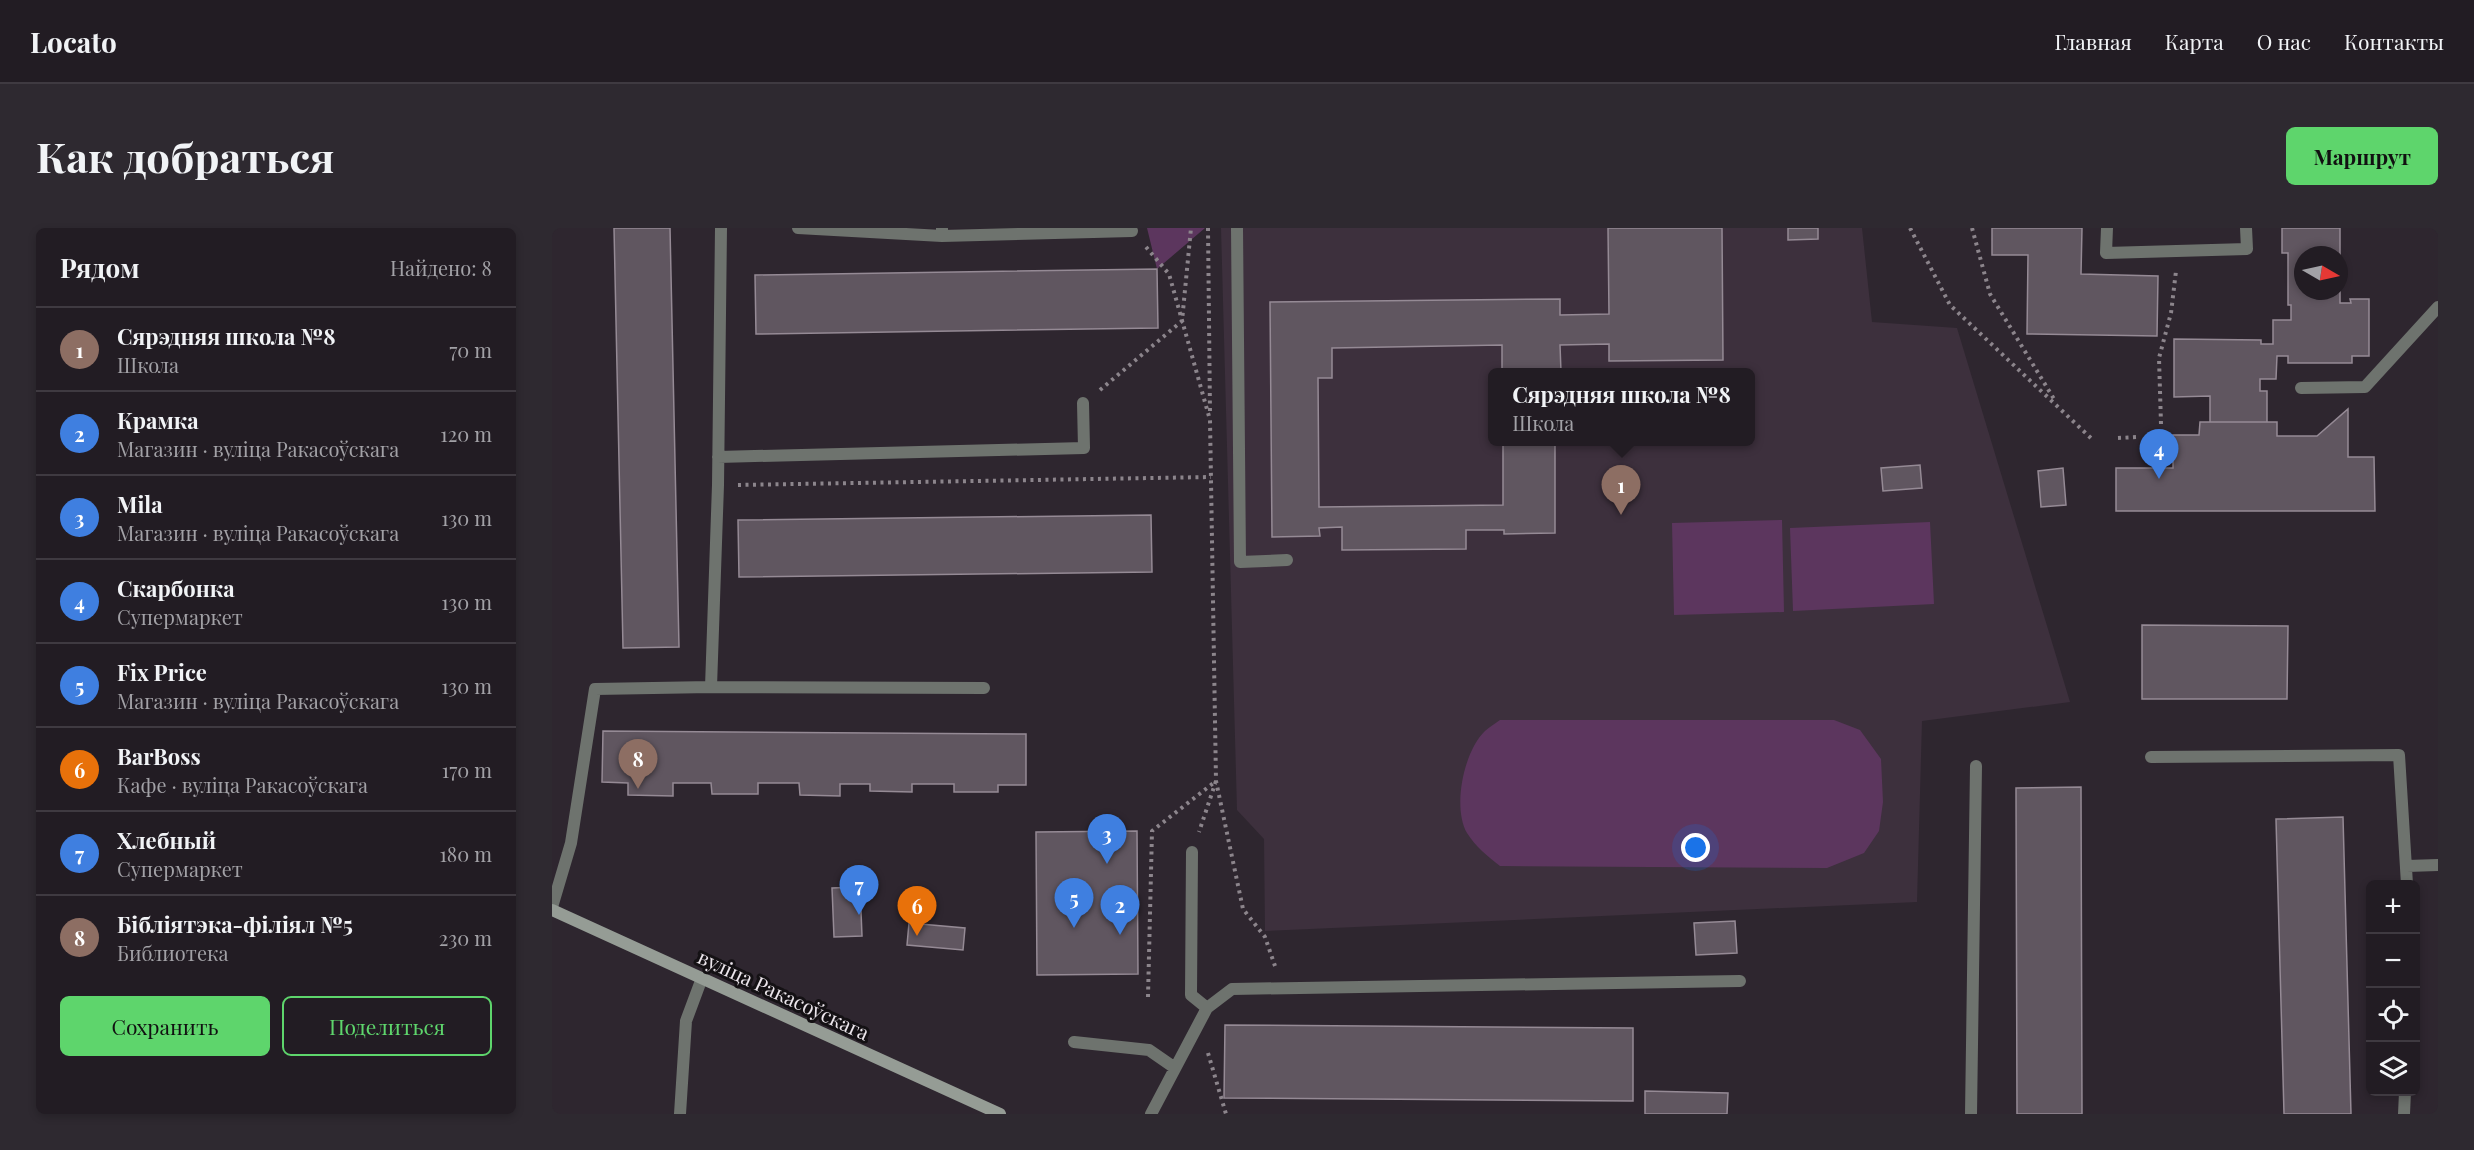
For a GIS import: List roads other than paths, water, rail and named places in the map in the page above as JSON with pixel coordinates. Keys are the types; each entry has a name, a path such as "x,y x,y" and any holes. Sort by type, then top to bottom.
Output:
{"main road":[{"name":"вуліца Ракасоўскага","path":"552,909 1000,1114"}],"lane":[{"path":"711,687 718,485 721,228"},
{"path":"798,228 942,232 1132,231"},
{"path":"1237,228 1240,562 1287,560"},
{"path":"2107,228 2106,253 2247,249 2246,228"},
{"path":"2301,388 2365,387 2438,307"},
{"path":"718,457 1084,448 1083,404"},
{"path":"552,909 571,843 595,689 984,688"},
{"path":"2151,757 2399,755 2407,880"},
{"path":"1971,1114 1976,766"},
{"path":"1192,852 1191,995 1207,1008"},
{"path":"2407,866 2438,865"},
{"path":"680,1114 686,1021 702,978"},
{"path":"1151,1114 1207,1008 1232,989 1740,981"},
{"path":"1074,1042 1149,1050 1175,1068"},
{"path":"2404,1096 2404,1114"}],"place":[{"name":"Скарбонка","path":"2159,479"},
{"name":"Сярэдняя школа №8","path":"1621,515"},
{"name":"Бібліятэка-філіял №5","path":"638,789"},
{"name":"Mila","path":"1107,864"},
{"name":"Хлебный","path":"859,915"},
{"name":"Fix Price","path":"1074,928"},
{"name":"Крамка","path":"1120,935"},
{"name":"BarBoss","path":"917,936"}]}
